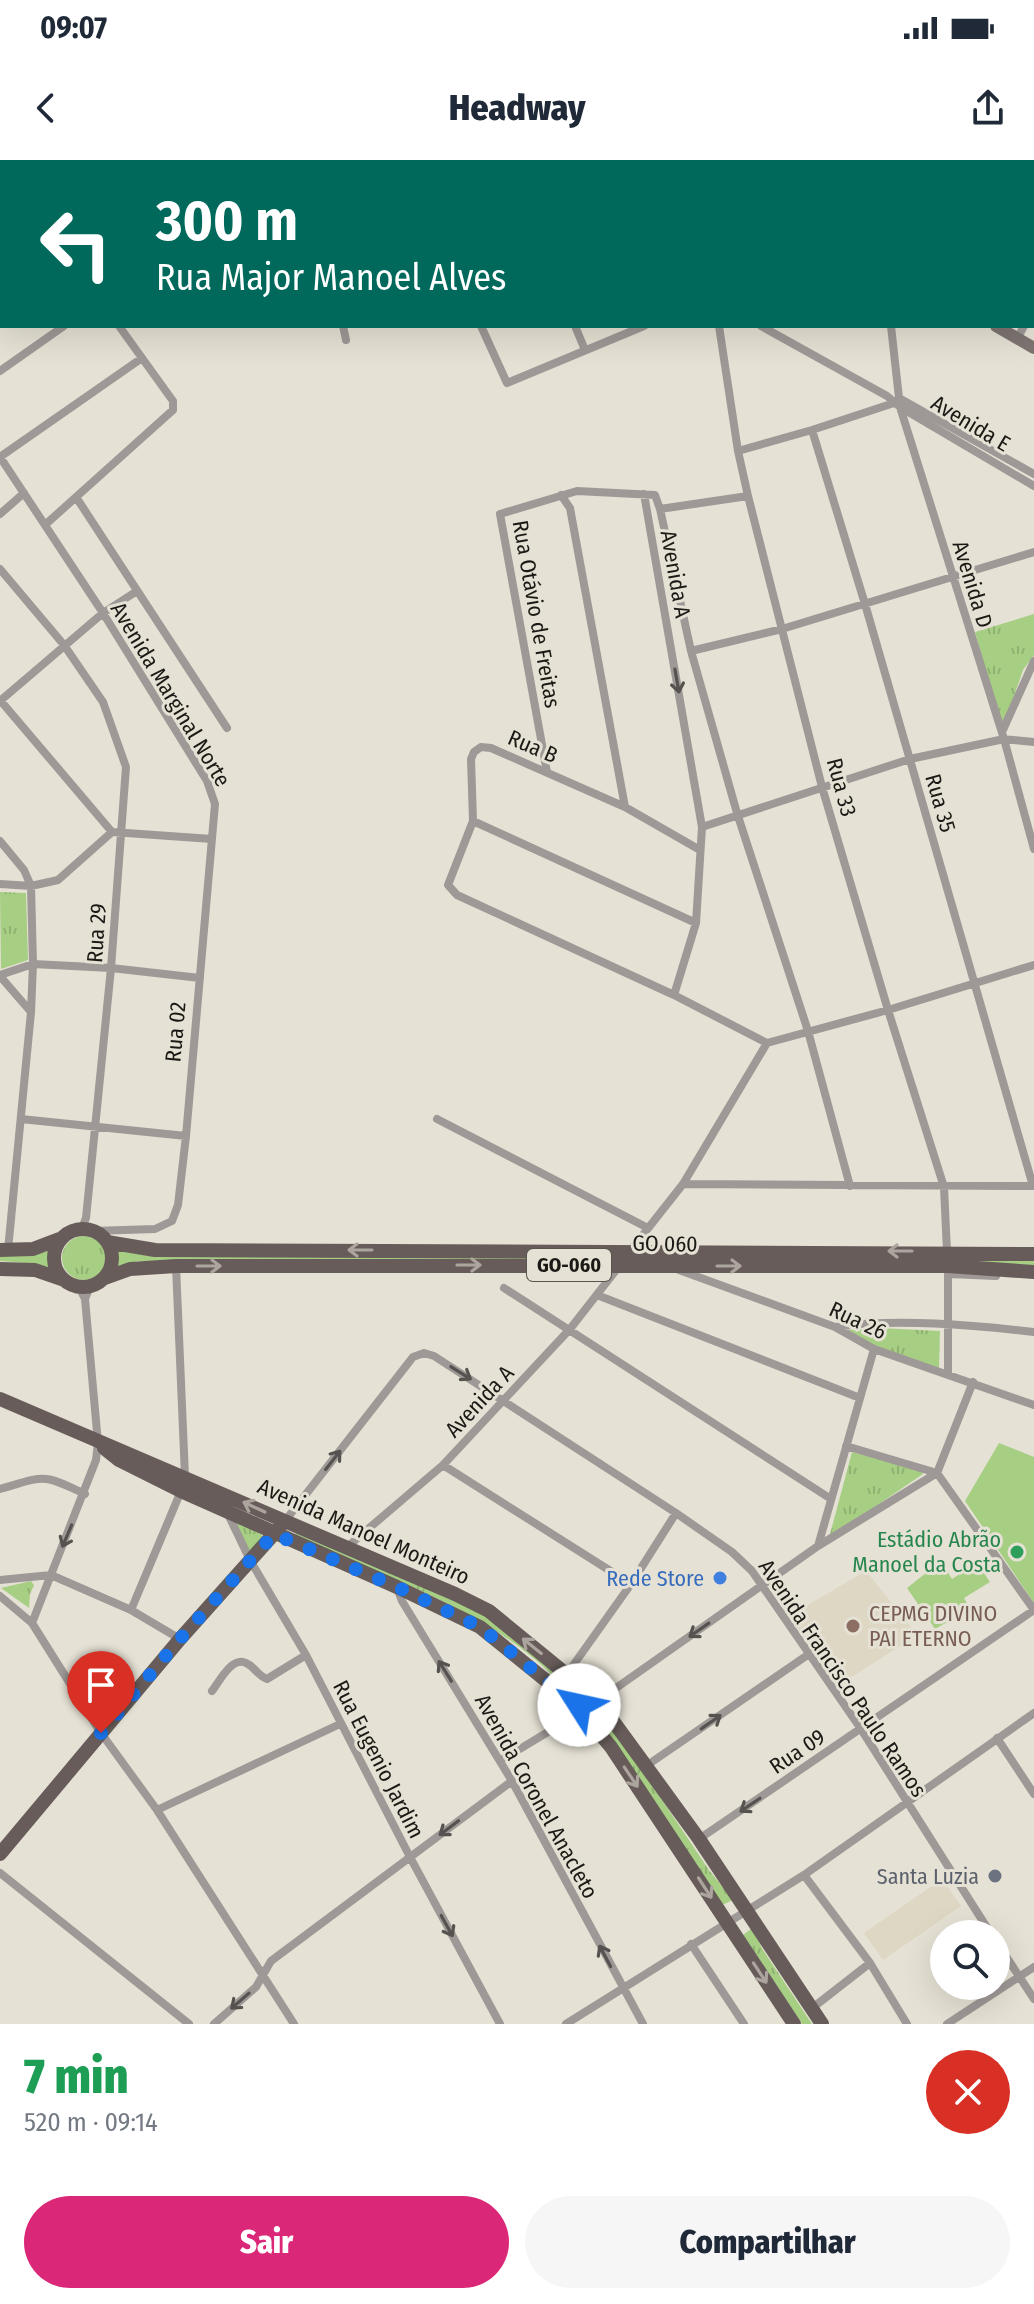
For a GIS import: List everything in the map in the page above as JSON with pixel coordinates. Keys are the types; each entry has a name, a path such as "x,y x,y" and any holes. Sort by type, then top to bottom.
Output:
{"main road":[{"path":"4,1250 33,1249 62,1238 95,1231 112,1254 112,1263 105,1278"},
{"name":"GO 060","path":"95,1231 155,1250 631,1250 948,1264 1028,1271"},
{"path":"62,1238 54,1255 55,1265 64,1280"},
{"name":"GO 060","path":"105,1278 130,1269 176,1266 948,1264 1034,1254"},
{"path":"0,1269 35,1270 85,1291"},
{"name":"GO-060","path":"85,1291 105,1278"},
{"name":"Avenida Manoel Monteiro","path":"0,1399 98,1443 119,1460 174,1477 285,1521 489,1611 597,1700 699,1839 811,2009"},
{"name":"Avenida Manoel Monteiro","path":"174,1477 181,1491 480,1627 582,1712 611,1747 794,2024"},
{"path":"0,1854 180,1639 285,1521"},
{"path":"582,1712 596,1715 597,1700"},
{"path":"811,2009 822,2024"}],"street":[{"path":"0,371 61,328"},
{"path":"46,524 173,410 173,401 120,328"},
{"path":"343,328 346,340"},
{"path":"482,328 507,383 639,328"},
{"path":"576,328 585,350"},
{"name":"Rua 33","path":"719,328 748,496 822,787 944,1187 948,1375"},
{"name":"Avenida E","path":"765,328 956,435 1034,474"},
{"name":"Avenida D","path":"891,328 895,401 1003,736 1034,849"},
{"path":"999,328 1034,348"},
{"path":"1017,339 1023,328"},
{"path":"0,457 142,358"},
{"path":"738,451 812,430 895,401"},
{"name":"Rua 35","path":"812,430 1033,1186"},
{"name":"Avenida E","path":"956,435 1034,486"},
{"name":"Avenida Marginal Norte","path":"0,457 103,613 207,781 215,804 200,978"},
{"path":"570,508 580,491"},
{"name":"Rua Otávio de Freitas","path":"547,772 500,517 503,512 580,491 644,494"},
{"path":"0,514 24,493"},
{"name":"Avenida A","path":"674,995 696,923 702,827 644,494 657,496 691,651 737,813 808,1031 850,1186"},
{"path":"561,495 570,508 625,807"},
{"path":"660,509 748,496"},
{"path":"76,497 227,728"},
{"path":"691,651 782,629 1034,552"},
{"name":"Rua 29","path":"0,569 64,645 103,702 126,767 116,833 111,968 96,1127 95,1231"},
{"path":"116,833 0,700 103,613 137,591"},
{"path":"669,637 687,634"},
{"path":"1003,736 1034,661"},
{"path":"702,827 737,813 910,759 1003,736 1034,742"},
{"name":"Rua B","path":"674,995 457,895 448,885 473,821 471,759 481,747 491,748 625,807 700,850"},
{"path":"473,821 696,923"},
{"path":"0,884 31,886 58,880 116,833 212,839"},
{"path":"0,841 24,870 31,886 33,964 21,1119 4,1250"},
{"name":"Rua 02","path":"0,976 33,964 111,968 200,978 186,1136 178,1205 172,1221 155,1229 95,1231"},
{"path":"631,1250 683,1184 767,1043 1034,965"},
{"path":"0,976 31,1012"},
{"path":"674,995 767,1043"},
{"path":"21,1119 186,1136"},
{"path":"437,1119 648,1228"},
{"path":"683,1184 1033,1186"},
{"name":"Avenida A","path":"347,1547 443,1465 506,1401 570,1329 620,1264"},
{"path":"174,1477 176,1266"},
{"name":"Rua 26","path":"667,1266 835,1327 874,1349 1034,1405"},
{"path":"504,1288 831,1499"},
{"path":"32,1623 96,1460 98,1443 85,1291"},
{"path":"597,1295 860,1398"},
{"path":"835,1327 860,1323 1034,1332"},
{"path":"818,1546 874,1349"},
{"name":"Avenida Francisco Paulo Ramos","path":"285,1521 413,1357 424,1353 434,1356 732,1552 763,1585 861,1729 982,1920"},
{"path":"597,1700 818,1546 937,1473 973,1382"},
{"path":"846,1446 937,1473 1034,1610"},
{"path":"443,1465 631,1584"},
{"path":"0,1489 40,1477 52,1478 85,1494"},
{"path":"131,1610 181,1491"},
{"name":"Rua Eugenio Jardim","path":"226,1512 250,1560 306,1655 500,2024"},
{"path":"567,1674 631,1584 676,1513"},
{"path":"0,1580 51,1575 131,1610 180,1639"},
{"name":"Avenida Coronel Anacleto","path":"397,1587 402,1601 512,1781 643,2024"},
{"path":"0,1596 32,1623 101,1733 157,1810 294,2024"},
{"name":"Rua 09","path":"699,1839 1034,1610"},
{"path":"646,1766 809,1654"},
{"path":"212,1691 231,1666 238,1662 246,1663 267,1679 306,1655"},
{"path":"500,1761 582,1712"},
{"path":"566,2024 804,1875 1034,1713"},
{"path":"157,1810 340,1724"},
{"path":"997,1738 1034,1794"},
{"path":"214,2024 256,1987 271,1961 512,1781"},
{"path":"0,1873 189,2024"},
{"path":"804,1875 870,1963 907,2024"},
{"path":"691,1944 744,2024"},
{"path":"811,2009 870,1963"},
{"path":"1010,1963 1034,1999"},
{"path":"947,2024 1034,1967"}],"shaded area":[{"name":"CEPMG DIVINO PAI ETERNO","path":"866,1571 917,1635 838,1686 789,1616"},
{"path":"942,1879 961,1906 941,1920 930,1920 930,1927 883,1960 864,1933"}],"green space":[{"path":"1034,614 1034,655 1023,670 1006,719 1000,721 975,632"},
{"path":"0,892 26,893 28,960 1,969"},
{"path":"84,1236 100,1242 106,1258 100,1274 84,1280 68,1274 62,1258 68,1242"},
{"path":"55,1249 53,1263 57,1274 36,1264 0,1261 0,1256 34,1255"},
{"path":"114,1250 145,1255 1034,1259 1034,1265 138,1261 116,1267"},
{"path":"845,1330 940,1331 939,1368 871,1345"},
{"name":"Estádio Abrão Manoel da Costa","path":"999,1443 1034,1457 1034,1603 965,1501"},
{"path":"852,1452 921,1470 923,1474 829,1538"},
{"path":"231,1517 262,1535 262,1540 250,1555"},
{"path":"296,1533 486,1614 584,1690 572,1698 547,1670 482,1622 405,1584 293,1536"},
{"path":"941,1561 952,1579 977,1563 990,1582 964,1598 970,1609 935,1629 907,1588"},
{"path":"31,1581 34,1585 29,1608 1,1588"},
{"path":"606,1716 709,1870 733,1900 718,1907 596,1723"},
{"path":"752,1928 812,2024 802,2024 743,1935"}],"place":[{"name":"Estádio Abrão Manoel da Costa","path":"1017,1552"},
{"name":"Rede Store","path":"720,1578"},
{"name":"CEPMG DIVINO PAI ETERNO","path":"853,1626"},
{"name":"Santa Luzia","path":"995,1876"}],"route":[{"path":"101,1733 274,1534 480,1627 580,1708 579,1705"}]}
